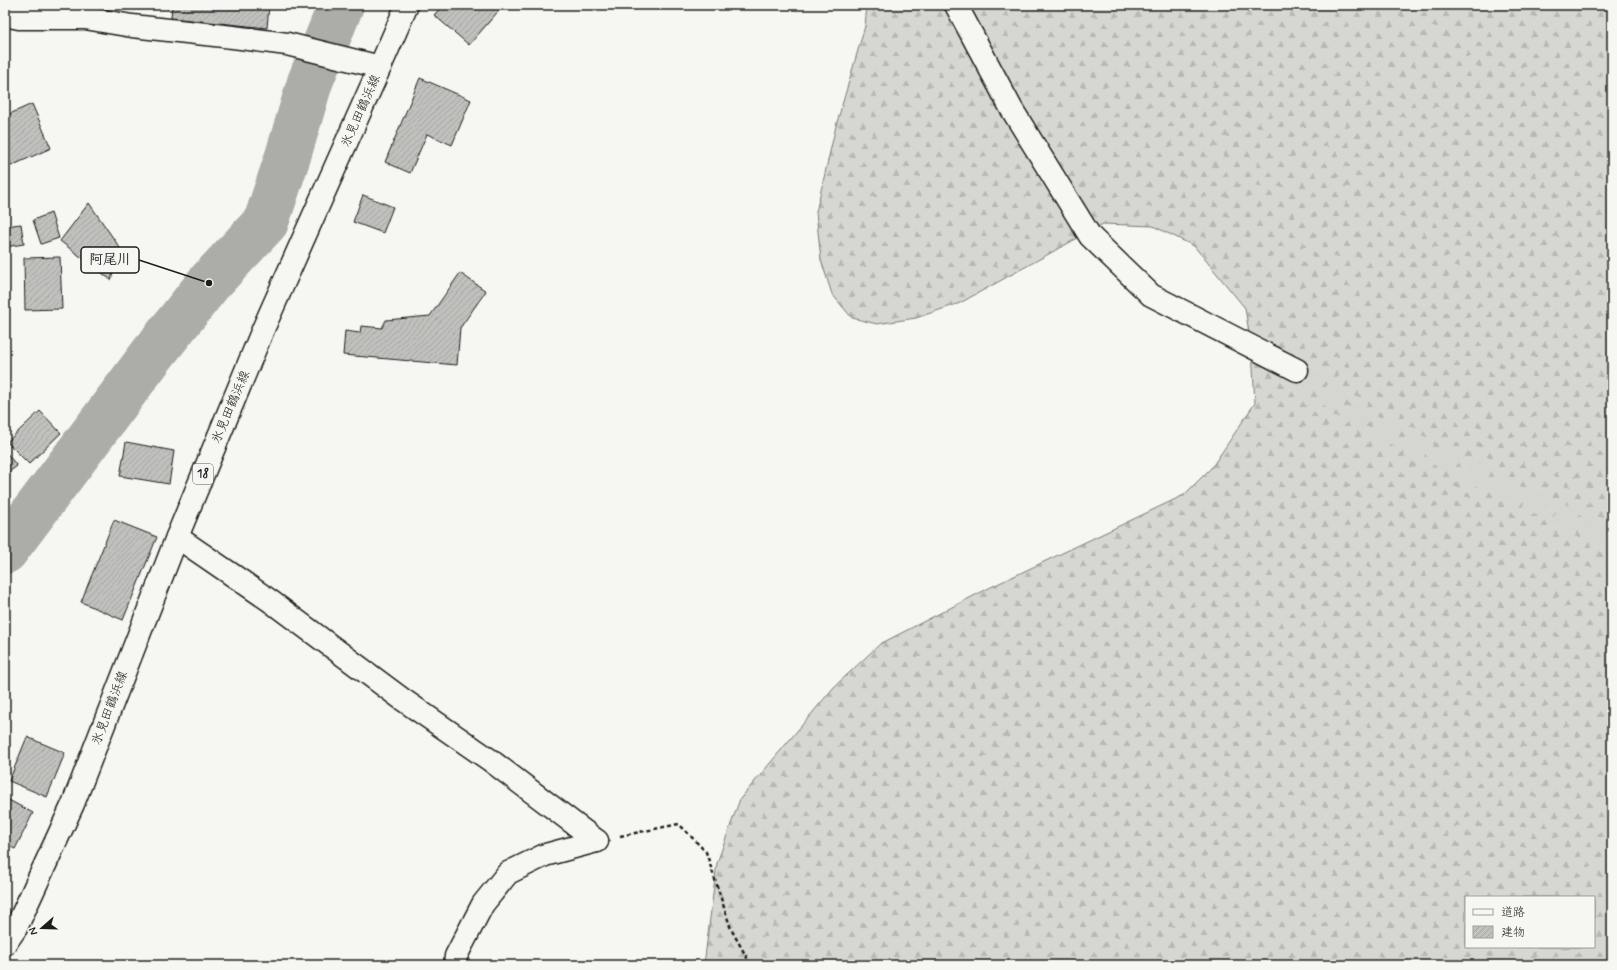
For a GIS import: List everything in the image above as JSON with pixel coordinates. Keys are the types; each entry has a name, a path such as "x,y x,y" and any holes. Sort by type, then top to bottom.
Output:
{"street":[{"name":"氷見田鶴浜線","path":"5,944 16,928 73,804 177,537 264,327 407,5"},
{"path":"956,5 1011,108 1090,236 1151,295 1298,370"},
{"path":"10,20 86,18 132,26 287,44 380,67"},
{"path":"177,537 269,600 402,699 490,760 597,841"},
{"path":"455,965 456,956 483,904 508,873 545,855 597,841"}],"path":[{"path":"597,841 679,824 706,852 731,929 751,965"}],"green space":[{"path":"867,5 1612,5 1612,965 704,965 717,863 740,799 834,687 880,644 989,588 1184,495 1212,467 1255,403 1252,351 1245,308 1194,246 1153,226 1103,224 960,303 916,318 877,324 852,318 832,294 821,260 816,212 836,126 865,26"}],"building":[{"path":"172,5 269,5 267,28 171,18"},
{"path":"443,5 497,5 501,8 469,45 434,15"},
{"path":"420,78 471,100 452,145 427,134 410,173 385,162"},
{"path":"32,104 51,148 11,166 5,154 5,116"},
{"path":"363,195 393,207 383,233 353,222"},
{"path":"89,203 120,248 111,280 60,241"},
{"path":"51,213 59,238 41,244 33,220"},
{"path":"21,224 24,244 5,247 5,226"},
{"path":"60,257 62,309 25,310 24,258"},
{"path":"460,273 486,291 460,328 457,365 343,355 345,331 360,333 361,326 382,328 386,320 430,316"},
{"path":"40,411 61,433 29,464 7,442"},
{"path":"126,442 174,451 169,484 120,476"},
{"path":"5,451 17,466 5,475"},
{"path":"114,520 157,537 123,620 81,602"},
{"path":"27,737 65,753 47,797 9,781"},
{"path":"5,798 33,813 15,849 5,844"}],"waterway":[{"path":"5,551 152,355 209,283 266,222 310,82 341,5"}],"tunnel":[{"path":"1297,370 1349,412 1612,539"}],"place":[{"name":"阿尾川","path":"209,283"}]}
